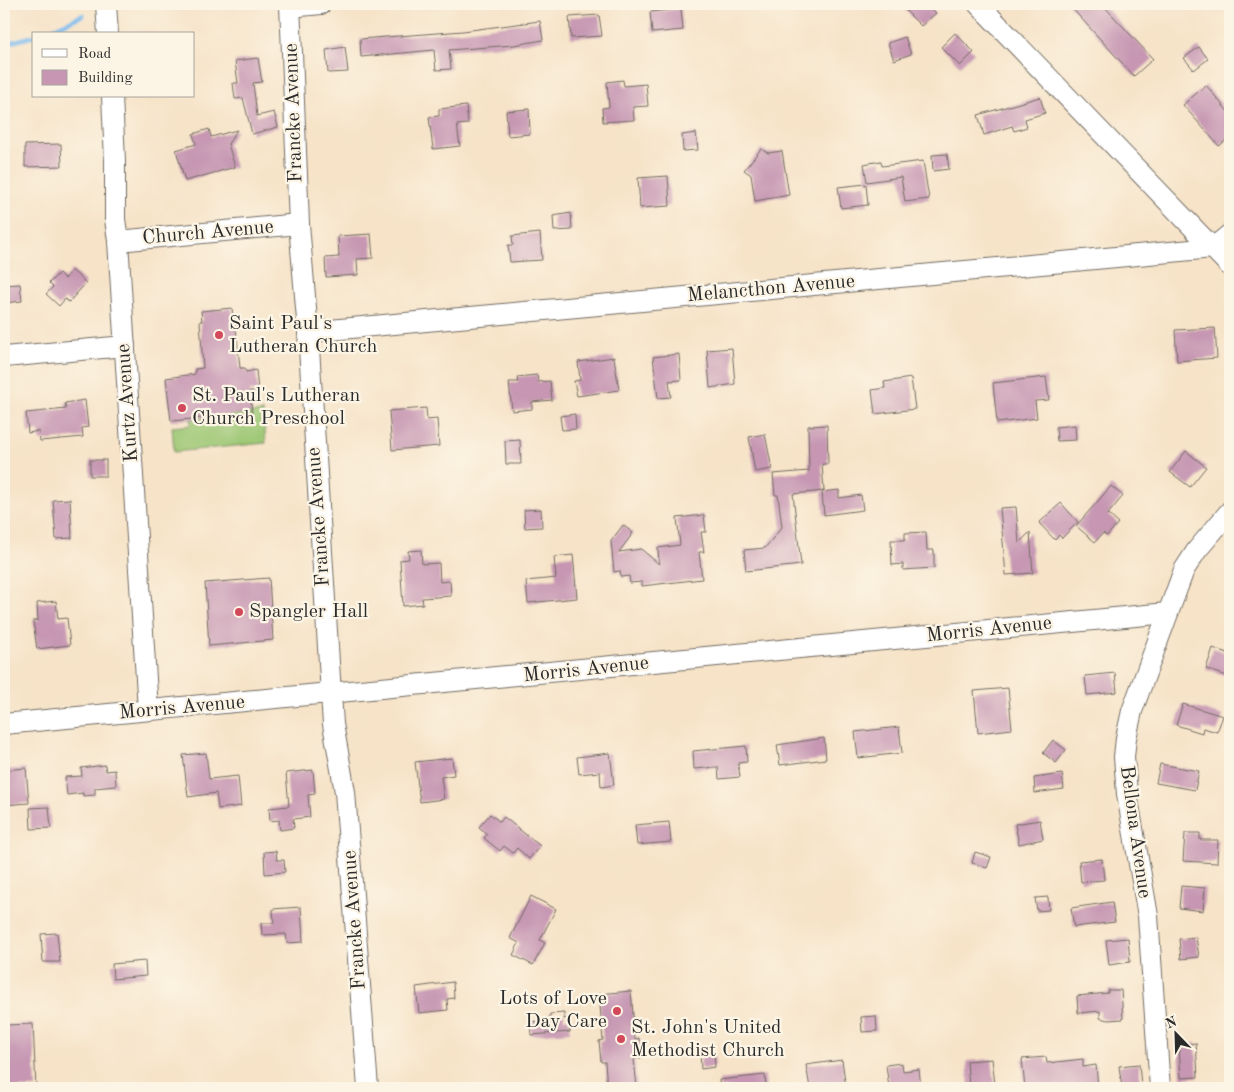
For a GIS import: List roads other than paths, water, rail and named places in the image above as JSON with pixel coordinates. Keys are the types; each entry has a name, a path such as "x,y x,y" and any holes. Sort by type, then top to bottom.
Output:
{"street":[{"path":"106,4 108,32"},
{"path":"290,5 321,4"},
{"path":"978,4 1230,266"},
{"name":"Francke Avenue","path":"290,5 298,224 308,332 333,724 345,792 368,1088"},
{"name":"Kurtz Avenue","path":"112,98 115,219 118,241 148,710"},
{"name":"Church Avenue","path":"118,241 298,224"},
{"path":"1213,248 1230,234"},
{"name":"Melancthon Avenue","path":"308,332 1213,248"},
{"path":"4,357 125,346"},
{"name":"Bellona Avenue","path":"1160,1088 1148,925 1127,794 1124,757 1126,738 1132,710 1184,570 1230,511"},
{"name":"Morris Avenue","path":"4,724 1167,613"}],"waterway":[{"path":"125,6 130,4"},
{"path":"45,32 83,15"},
{"path":"4,44 32,37"}],"place":[{"name":"Saint Paul's Lutheran Church","path":"219,335"},
{"name":"St. Paul's Lutheran Church Preschool","path":"182,408"},
{"name":"Spangler Hall","path":"239,612"},
{"name":"Lots of Love Day Care","path":"617,1011"},
{"name":"St. John's United Methodist Church","path":"621,1039"}]}
